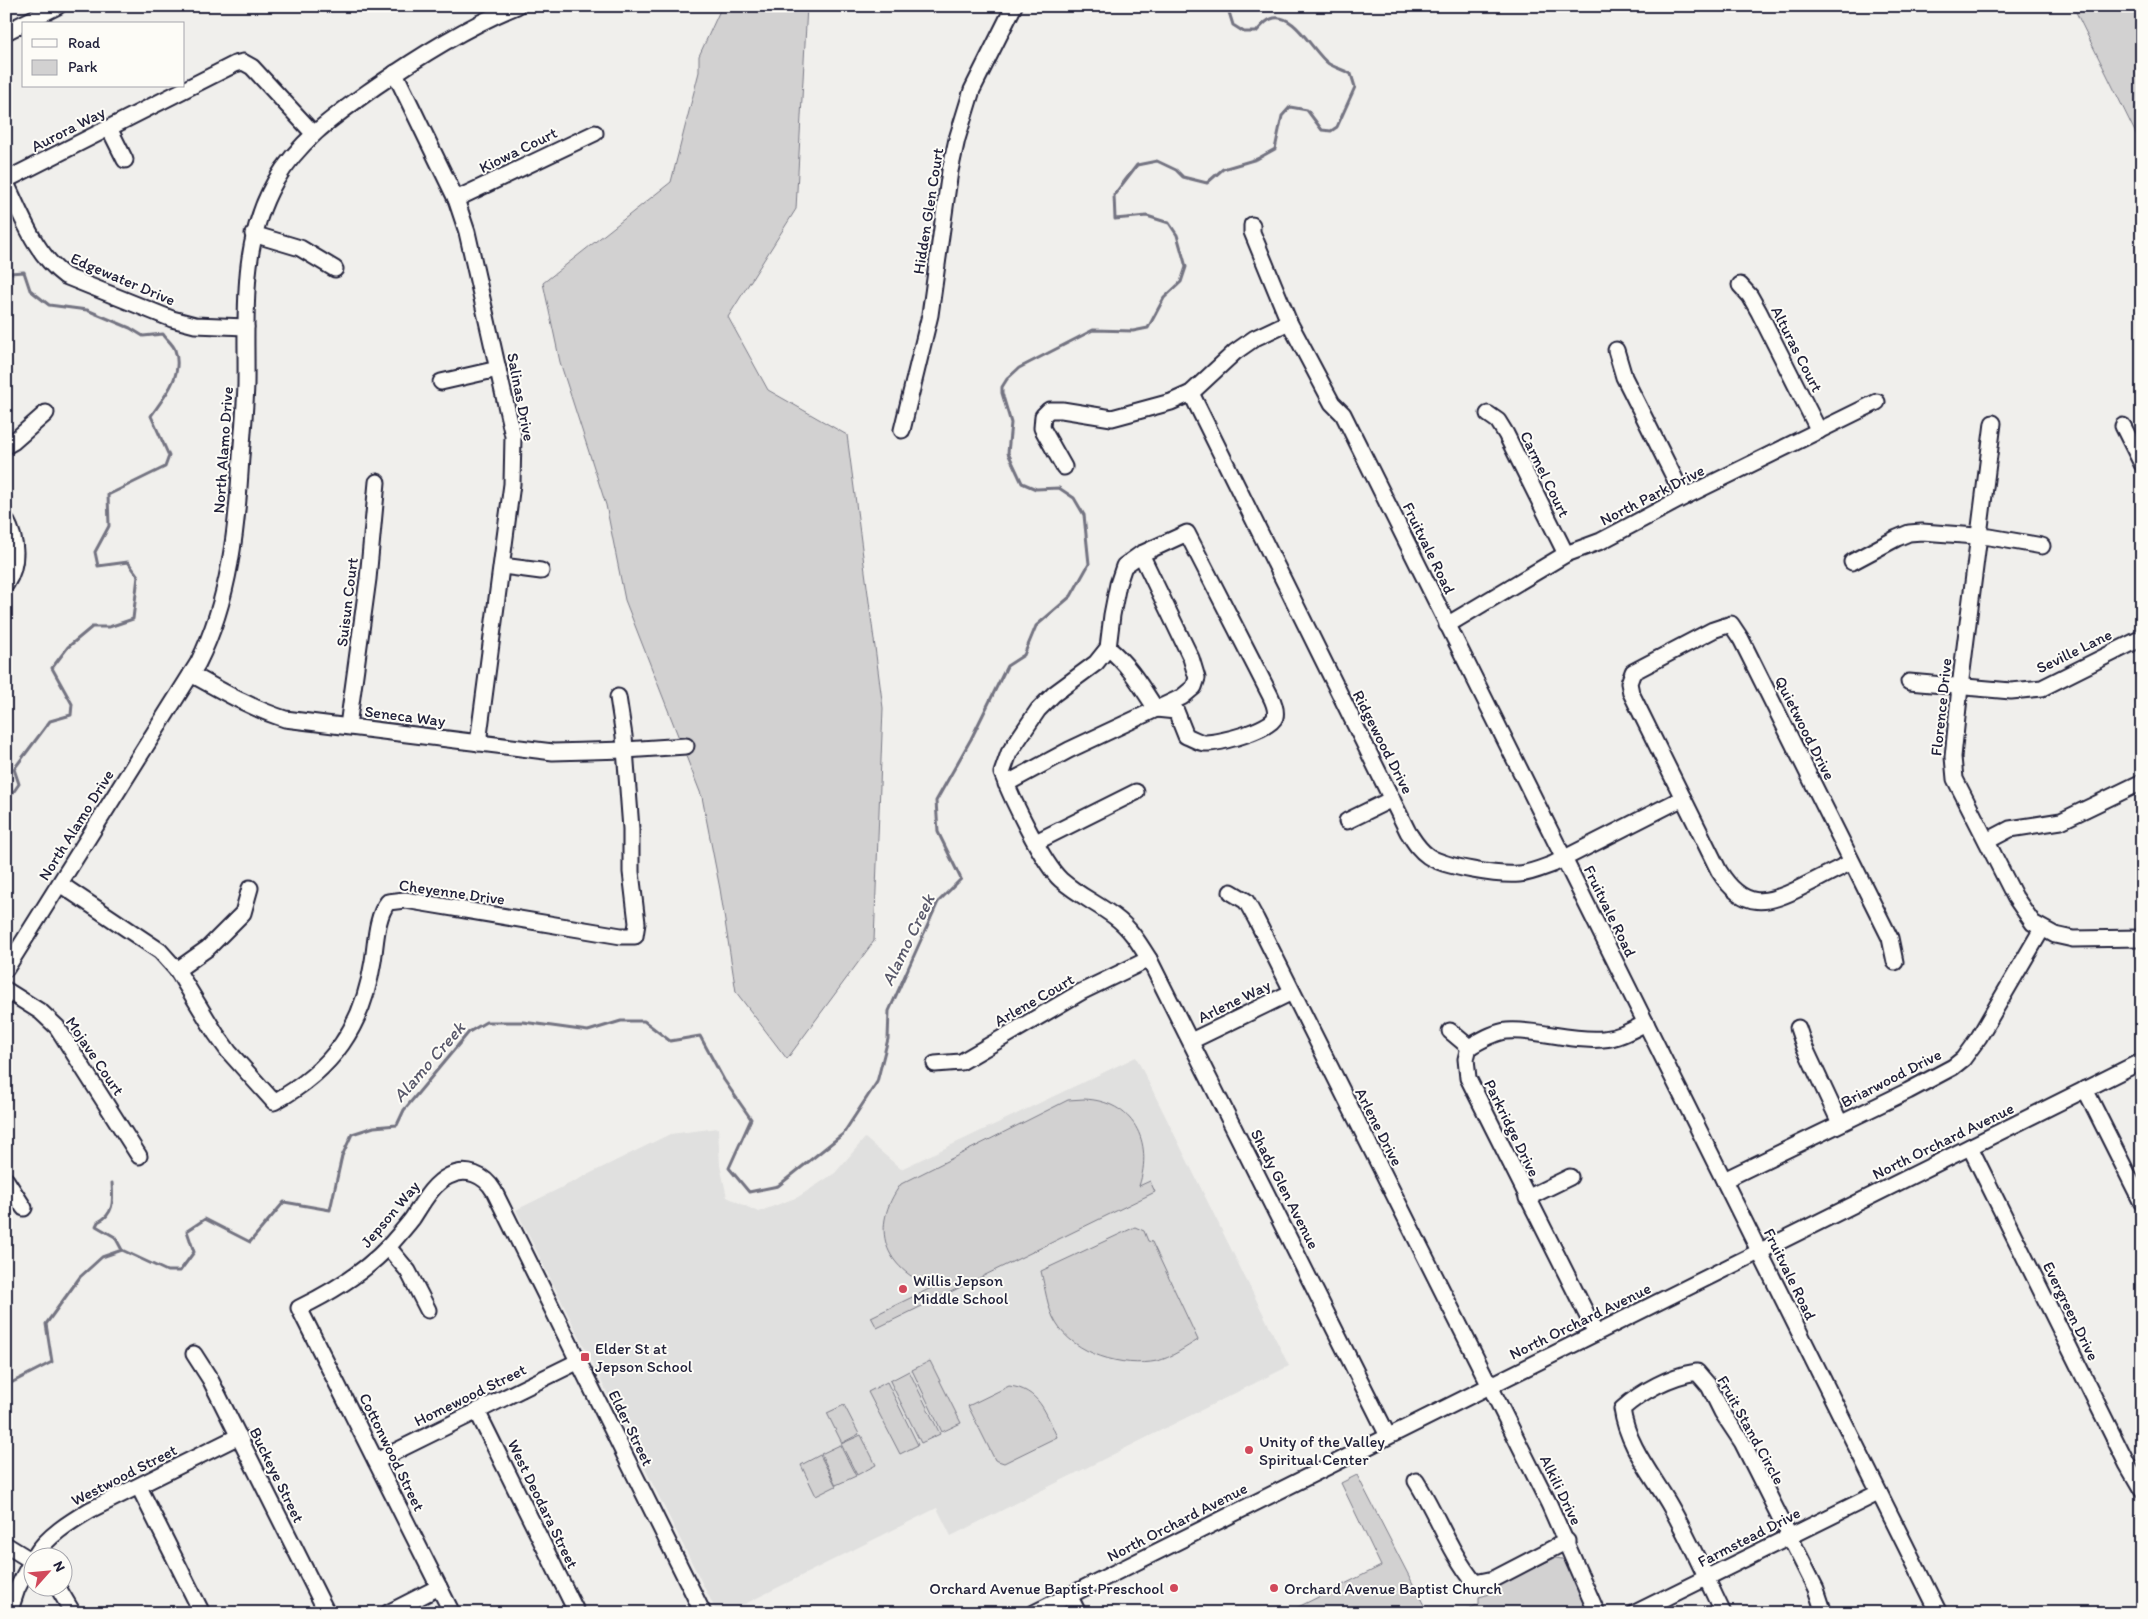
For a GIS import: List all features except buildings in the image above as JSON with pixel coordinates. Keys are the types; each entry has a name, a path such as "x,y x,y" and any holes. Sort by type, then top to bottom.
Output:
{"street":[{"path":"26,22 58,6"},
{"name":"North Alamo Drive","path":"6,969 191,674 216,623 225,591 231,558 240,483 246,388 247,270 253,234 265,201 286,164 313,133 396,73 448,40 517,6"},
{"name":"Hidden Glen Court","path":"902,430 930,315 950,171 957,139 972,90 1014,6"},
{"path":"6,32 22,24"},
{"name":"Aurora Way","path":"6,182 109,128 243,62 252,67 313,133"},
{"name":"Salinas Drive","path":"396,73 456,199 467,232 513,436 514,453 502,566 478,743"},
{"path":"109,128 125,160"},
{"name":"Kiowa Court","path":"456,199 594,133"},
{"name":"Edgewater Drive","path":"6,182 40,252 54,268 65,276 172,319 195,325 246,327"},
{"name":"Fruitvale Road","path":"1252,224 1252,232 1289,322 1332,402 1342,414 1939,1613"},
{"path":"253,234 300,248 335,269"},
{"name":"Alturas Court","path":"1740,285 1759,312 1818,431"},
{"path":"1064,467 1042,428 1043,416 1049,410 1062,410 1112,418 1171,402 1191,393 1235,352 1255,338 1289,322"},
{"path":"1616,350 1624,377 1684,497"},
{"path":"441,382 498,369"},
{"name":"Ridgewood Drive","path":"1191,393 1416,846 1440,863 1455,867 1518,874 1539,870 1682,798"},
{"name":"North Park Drive","path":"1447,625 1566,554 1601,541 1684,497 1877,402"},
{"path":"6,446 46,413"},
{"name":"Carmel Court","path":"1488,414 1498,421 1506,434 1566,554"},
{"name":"Florence Drive","path":"1993,423 1960,688 1952,769 2015,897 2030,919 2042,929 2055,935 2073,939 2142,938"},
{"path":"2123,426 2142,464"},
{"name":"Suisun Court","path":"348,726 368,578 377,482"},
{"path":"6,520 16,554 14,567 6,584"},
{"path":"1852,562 1908,533 1922,532 1979,536 2042,546"},
{"path":"1141,554 1191,658 1197,678 1194,687 1182,697 1156,709 1068,750 1006,784 1002,773 1009,753 1038,710 1054,694 1096,663 1108,648 1112,615 1124,566 1141,554 1187,533 1270,695 1275,707 1275,716 1271,723 1257,730 1220,741 1204,743 1186,736 1176,711 1156,709"},
{"path":"502,566 541,571"},
{"name":"Quietwood Drive","path":"1731,624 1741,639 1852,862 1779,899 1764,902 1750,900 1738,893 1724,879 1682,798 1631,693 1629,677 1632,672 1640,667 1731,624"},
{"name":"Seville Lane","path":"1909,682 2011,691 2042,688 2142,638"},
{"path":"1108,648 1123,660 1134,673 1156,709"},
{"name":"Seneca Way","path":"191,674 264,712 286,719 553,752 686,746"},
{"path":"618,697 624,750"},
{"name":"Cheyenne Drive","path":"60,884 160,951 177,970 216,1034 274,1102 292,1092 325,1065 342,1046 355,1023 367,993 381,916 388,902 405,900 621,936 635,936 637,923 631,872 631,829 624,750"},
{"path":"1987,841 2010,829 2061,820 2142,782"},
{"name":"Shady Glen Avenue","path":"1006,784 1036,842 1059,879 1116,918 1133,934 1149,959 1388,1436"},
{"path":"1036,842 1136,792"},
{"path":"1347,821 1392,799"},
{"path":"1852,862 1890,938 1894,962"},
{"path":"177,970 208,948 242,913 250,888"},
{"name":"Arlene Drive","path":"1231,892 1246,901 1489,1386"},
{"name":"Briarwood Drive","path":"1724,1180 1908,1091 1963,1059 1979,1037 2042,929"},
{"name":"Arlene Court","path":"935,1064 961,1062 1081,992 1149,959"},
{"name":"Mojave Court","path":"6,990 41,1012 57,1027 139,1156"},
{"name":"Arlene Way","path":"1191,1041 1292,992"},
{"path":"1450,1031 1469,1048 1484,1038 1506,1031 1532,1032 1588,1040 1605,1039 1621,1035 1646,1023"},
{"path":"1798,1028 1804,1046 1840,1123"},
{"name":"Parkridge Drive","path":"1469,1048 1466,1059 1468,1078 1526,1198 1596,1333"},
{"name":"North Orchard Avenue","path":"1034,1613 2142,1061"},
{"path":"2085,1089 2142,1204"},
{"name":"Evergreen Drive","path":"1970,1147 2140,1484"},
{"name":"Jepson Way","path":"299,1308 339,1288 370,1264 411,1221 436,1185 446,1177 457,1173"},
{"name":"Elder Street","path":"457,1173 474,1174 484,1179 492,1187 703,1613"},
{"path":"1526,1198 1570,1177"},
{"path":"6,1180 24,1208"},
{"path":"388,1247 408,1271 428,1310"},
{"name":"Cottonwood Street","path":"299,1308 452,1613"},
{"name":"Buckeye Street","path":"194,1354 210,1379 327,1613"},
{"name":"Homewood Street","path":"376,1461 579,1360"},
{"name":"Fruit Stand Circle","path":"1706,1578 1668,1502 1648,1471 1624,1425 1622,1409 1635,1398 1681,1375 1697,1372 1709,1386 1722,1412 1742,1442 1789,1537"},
{"name":"Alkili Drive","path":"1489,1386 1567,1541 1597,1613"},
{"name":"West Deodara Street","path":"477,1411 577,1613"},
{"name":"Westwood Street","path":"43,1546 50,1538 69,1523 90,1510 239,1436"},
{"path":"1416,1481 1430,1502 1462,1568 1475,1583 1494,1579 1567,1541"},
{"path":"139,1487 202,1613"},
{"name":"Farmstead Drive","path":"1635,1613 1878,1493"},
{"path":"1789,1537 1816,1590 1824,1613"},
{"path":"6,1545 22,1554"},
{"path":"1706,1578 1723,1613"},
{"path":"9,1613 22,1579"},
{"path":"388,1613 439,1587"},
{"path":"1069,1595 1078,1613"},
{"path":"63,1596 73,1613"}],"shaded area":[{"name":"Willis Jepson Middle School","path":"1136,1057 1289,1366 951,1536 937,1508 727,1613 717,1613 516,1210 670,1134 718,1128 720,1165 727,1197 758,1212 798,1197 835,1173 865,1138 901,1169"}],"green space":[{"path":"722,6 807,6 796,209 728,317 768,390 847,435 883,708 874,941 787,1059 736,992 720,889 702,797 625,600 606,505 560,362 543,283 671,182 699,72 699,56"},
{"path":"2073,6 2142,6 2142,146"},
{"path":"1068,1100 1101,1101 1115,1107 1136,1126 1144,1154 1139,1186 1150,1181 1155,1192 877,1328 871,1317 933,1287 903,1270 893,1258 887,1245 884,1231 886,1216 891,1200 901,1184"},
{"path":"1135,1227 1144,1231 1148,1241 1152,1242 1198,1340 1168,1357 1144,1363 1115,1360 1100,1356 1075,1343 1064,1334 1050,1311 1041,1271"},
{"path":"930,1361 961,1423 942,1432 912,1370"},
{"path":"909,1371 940,1434 921,1443 890,1381"},
{"path":"887,1382 918,1445 900,1454 868,1392"},
{"path":"1009,1386 1019,1388 1034,1397 1045,1411 1057,1437 1004,1463 995,1460 968,1406"},
{"path":"844,1405 859,1434 842,1443 827,1413"},
{"path":"861,1435 876,1465 857,1475 841,1444"},
{"path":"840,1445 856,1476 836,1485 821,1454"},
{"path":"820,1455 836,1486 816,1496 801,1465"},
{"path":"1357,1475 1428,1613 1286,1613 1381,1566 1341,1483"},
{"path":"1555,1558 1562,1559 1566,1563 1583,1601 1591,1613 1460,1613 1479,1604 1479,1597 1490,1594 1504,1582"}],"waterway":[{"name":"Alamo Creek","path":"7,1385 52,1362 46,1324 80,1277 102,1257 122,1250 167,1271 180,1271 194,1252 187,1231 205,1219 250,1242 284,1202 330,1210 342,1156 352,1134 374,1127 397,1125 404,1110 469,1032 486,1022 523,1022 588,1031 621,1021 644,1021 670,1041 700,1036 724,1080 751,1119 729,1168 749,1192 778,1186 843,1134 877,1082 888,1039 889,1011 938,902 961,879 938,832 936,801 971,739 1007,666 1024,655 1036,626 1071,596 1089,564 1084,515 1074,498 1059,488 1036,489 1022,483 1008,453 1011,423 1002,387 1007,379 1019,368 1093,330 1133,331 1148,328 1164,298 1181,282 1186,267 1177,235 1169,223 1147,216 1115,219 1114,195 1137,165 1157,161 1176,170 1183,177 1207,183 1223,169 1257,159 1275,149 1282,116 1290,107 1307,110 1322,130 1331,131 1337,127 1355,87 1351,74 1329,64 1323,59 1303,34 1288,21 1279,18 1271,19 1256,32 1244,32 1233,25 1229,12 1231,6"},
{"name":"Alamo Creek","path":"6,279 9,273 24,272 30,290 49,305 87,310 130,328 143,336 163,334 174,348 177,359 175,377 167,393 151,416 169,456 165,467 108,495 109,526 95,552 98,566 128,562 138,576 133,619 109,627 92,627 68,647 52,668 72,704 71,715 50,721 14,769 19,784 10,797 6,799"},
{"path":"112,1183 112,1206 108,1215 98,1222 96,1226 115,1237 122,1250"},
{"name":"Alamo Creek","path":"6,1338 6,1385"}],"place":[{"name":"Willis Jepson Middle School","path":"903,1289"},
{"name":"Elder St at Jepson School","path":"585,1357"},
{"name":"Unity of the Valley Spiritual Center","path":"1249,1450"},
{"name":"Orchard Avenue Baptist Preschool","path":"1174,1588"},
{"name":"Orchard Avenue Baptist Church","path":"1274,1588"}]}
